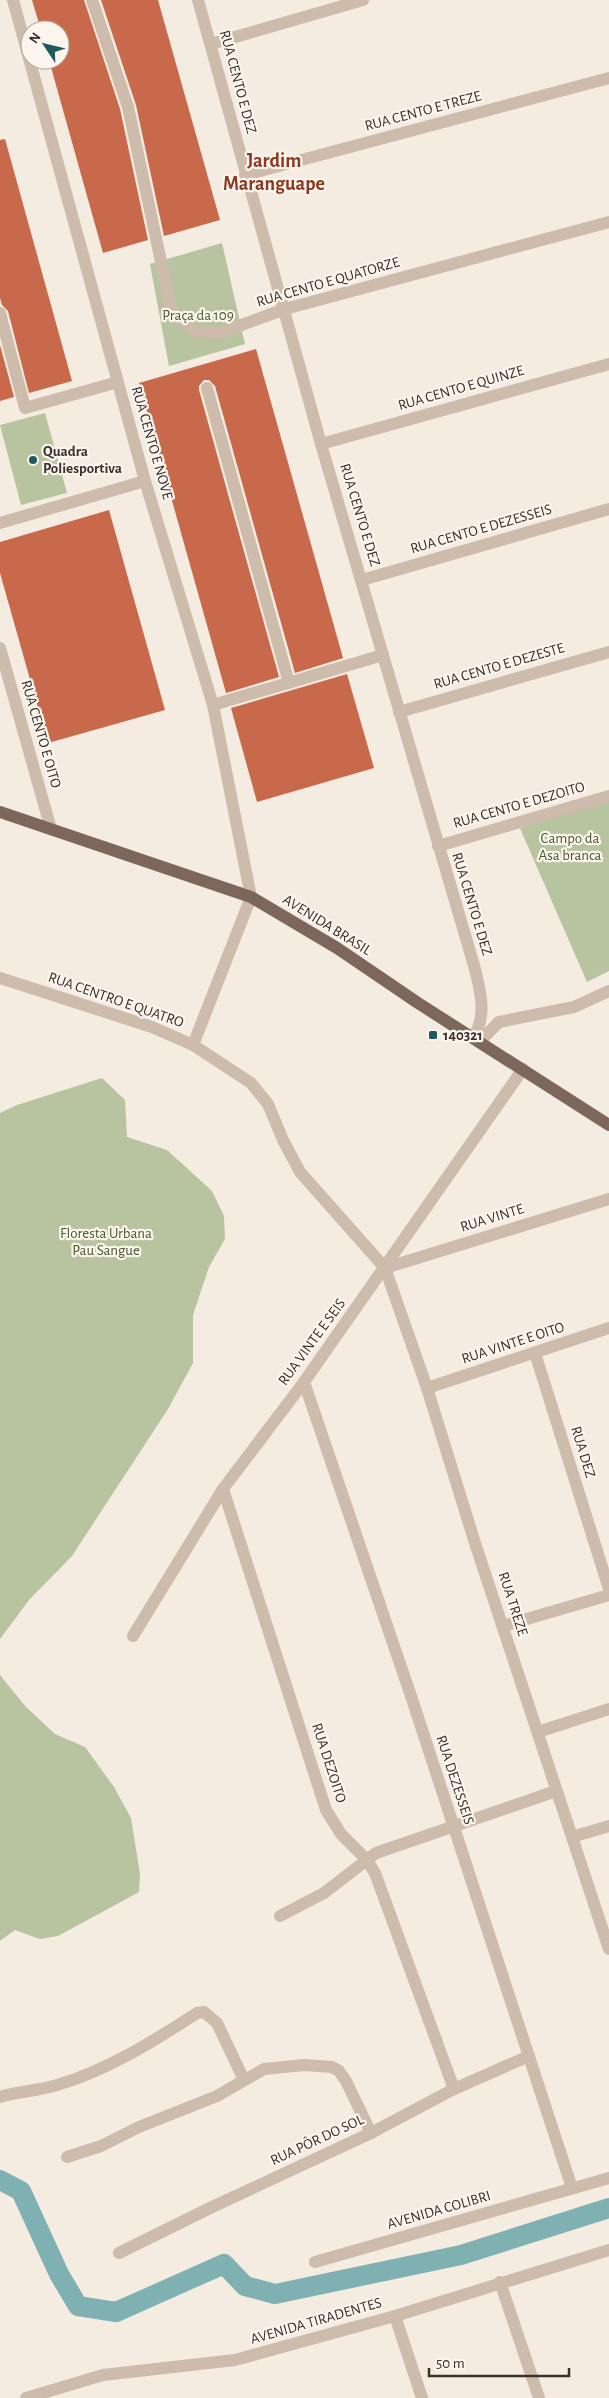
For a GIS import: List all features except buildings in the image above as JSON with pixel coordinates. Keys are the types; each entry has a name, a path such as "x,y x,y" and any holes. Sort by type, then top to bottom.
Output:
{"main road":[{"name":"AVENIDA BRASIL","path":"0,812 251,897 338,948 476,1040 609,1125"}],"street":[{"name":"RUA CENTO E NOVE","path":"13,0 145,481 213,705 251,897"},
{"name":"RUA CENTO E QUATORZE","path":"92,0 128,107 172,313 196,332 220,333 285,309 609,222"},
{"name":"RUA CENTO E DEZ","path":"198,0 322,444 481,995 480,1025 476,1040"},
{"path":"211,44 363,0"},
{"name":"RUA CENTO E TREZE","path":"246,175 609,78"},
{"path":"0,313 25,408 118,382"},
{"name":"RUA CENTO E QUINZE","path":"322,444 609,364"},
{"path":"207,388 289,683"},
{"path":"0,523 145,481"},
{"name":"RUA CENTO E DEZESSEIS","path":"362,580 609,509"},
{"name":"RUA CENTO E OITO","path":"0,648 51,829"},
{"name":"RUA CENTO E DEZESTE","path":"399,712 609,652"},
{"path":"213,705 383,655"},
{"name":"RUA CENTO E DEZOITO","path":"438,846 609,796"},
{"path":"193,1044 251,897"},
{"name":"RUA CENTRO E QUATRO","path":"0,978 152,1027 193,1044 251,1083 268,1104 283,1140 300,1172 385,1268"},
{"path":"476,1040 499,1022 574,1007 609,991"},
{"name":"RUA VINTE E SEIS","path":"133,1636 223,1490 304,1382 385,1268 522,1069"},
{"name":"RUA VINTE","path":"385,1268 609,1200"},
{"name":"RUA TREZE","path":"385,1268 427,1388 556,1790 608,1945"},
{"name":"RUA VINTE E OITO","path":"427,1388 609,1328"},
{"name":"RUA DEZ","path":"535,1353 609,1589"},
{"name":"RUA DEZESSEIS","path":"304,1382 411,1696 572,2188"},
{"name":"RUA DEZOITO","path":"223,1490 326,1810 341,1834 366,1860 375,1873 454,2089"},
{"path":"503,1626 609,1594"},
{"path":"538,1732 609,1709"},
{"path":"280,1916 324,1893 376,1853 453,1828 556,1790"},
{"path":"572,1837 609,1826"},
{"path":"0,2097 26,2090 56,2086 102,2067 161,2036 197,2013 204,2012 217,2023 244,2080"},
{"name":"RUA PÔR DO SOL","path":"119,2253 210,2208 371,2133 454,2089 529,2056"},
{"path":"67,2158 101,2146 138,2127 211,2099 264,2069 304,2065 332,2067 339,2071 346,2081 371,2133"},
{"path":"572,2188 609,2178"},
{"name":"AVENIDA COLIBRI","path":"315,2262 572,2188"},
{"name":"AVENIDA TIRADENTES","path":"26,2398 103,2375 234,2360 395,2316 500,2282 609,2250"},
{"path":"500,2282 539,2398"},
{"path":"395,2316 422,2398"}],"green space":[{"name":"Praça da 109","path":"222,243 245,344 169,366 150,264"},
{"name":"Quadra Poliesportiva","path":"45,413 67,493 21,505 0,425"},
{"name":"Campo da Asa branca","path":"609,797 609,971 587,982 516,819"},
{"name":"Floresta Urbana Pau Sangue","path":"102,1078 125,1100 127,1137 167,1150 212,1191 224,1216 225,1239 209,1267 193,1315 193,1363 168,1409 72,1556 29,1600 0,1639 0,1113 17,1105"},
{"path":"0,1675 26,1707 55,1734 85,1747 114,1787 131,1818 140,1874 139,1892 58,1936 40,1939 15,1930 0,1941"}],"waterway":[{"path":"0,2180 21,2191 59,2274 78,2306 116,2312 224,2264 245,2286 275,2294 461,2255 609,2208"}],"place":[{"name":"Quadra Poliesportiva","path":"33,460"},
{"name":"140321","path":"433,1035"}],"district":[{"name":"Jardim Maranguape","path":"274,172"}]}
